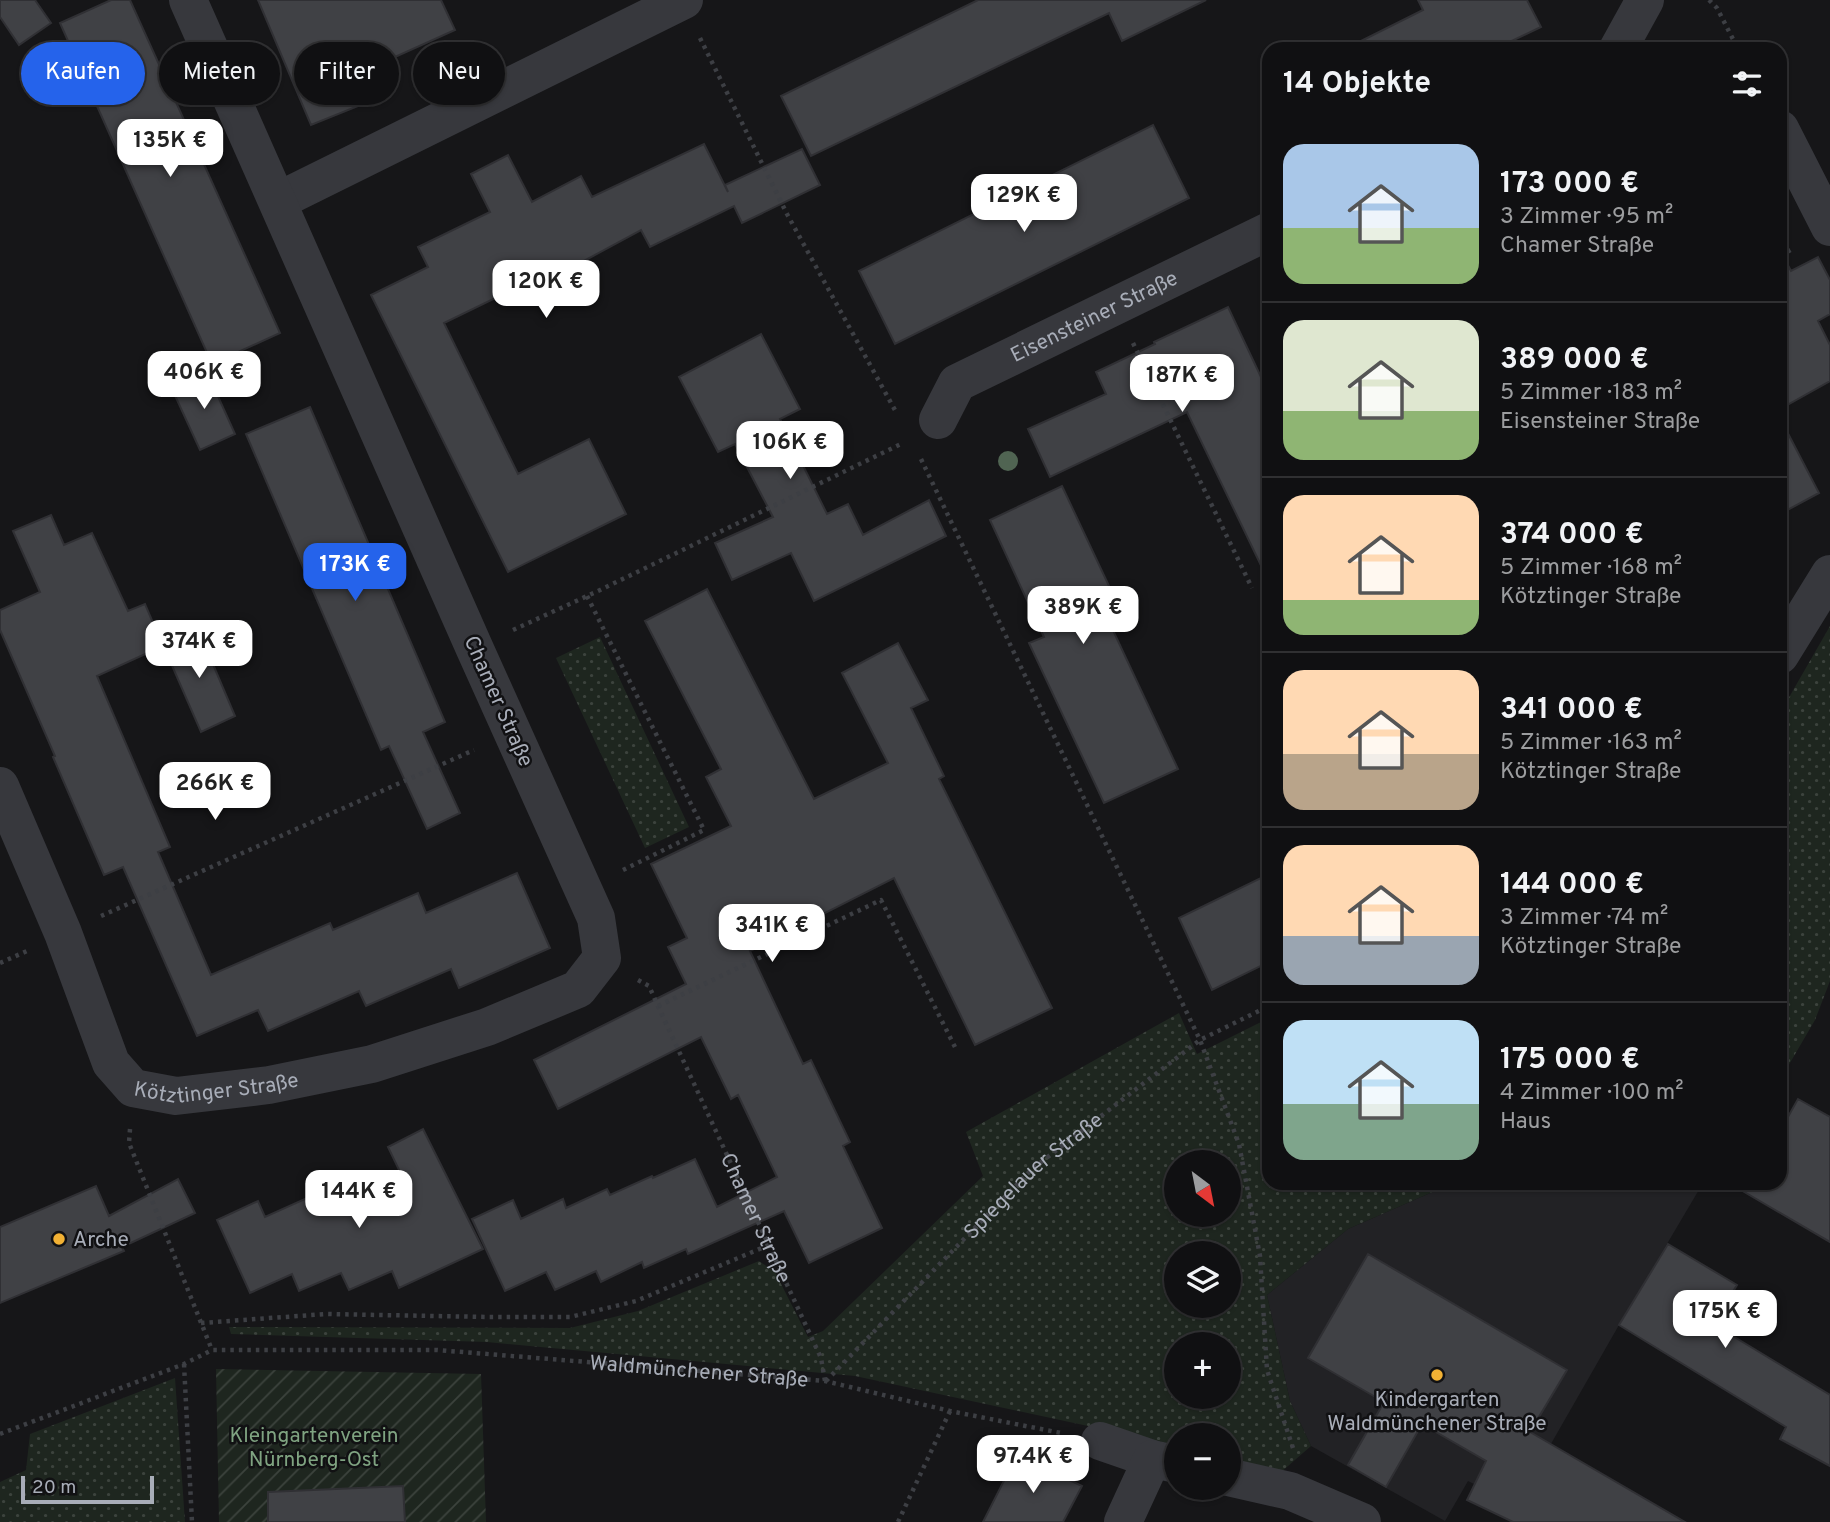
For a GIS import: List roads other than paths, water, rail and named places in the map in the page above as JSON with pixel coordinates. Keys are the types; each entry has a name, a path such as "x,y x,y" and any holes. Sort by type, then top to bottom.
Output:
{"street":[{"name":"Chamer Straße","path":"188,0 596,918 602,958"},
{"path":"278,201 683,0"},
{"path":"1622,42 1645,0"},
{"path":"1787,144 1830,227"},
{"name":"Eisensteiner Straße","path":"925,429 957,383 1262,234"},
{"path":"1787,644 1830,574"},
{"name":"Kötztinger Straße","path":"0,786 63,933 111,1063 133,1088 176,1096 269,1085 372,1064 487,1027 578,989 602,958"},
{"path":"1100,1441 1164,1462 1123,1522"},
{"path":"1241,1480 1290,1491 1362,1522"}],"place":[{"name":"Arche","path":"59,1239"},
{"name":"Kindergarten Waldmünchener Straße","path":"1437,1375"}],"park label":[{"name":"Kleingartenverein Nürnberg-Ost","path":"314,1447"}]}
